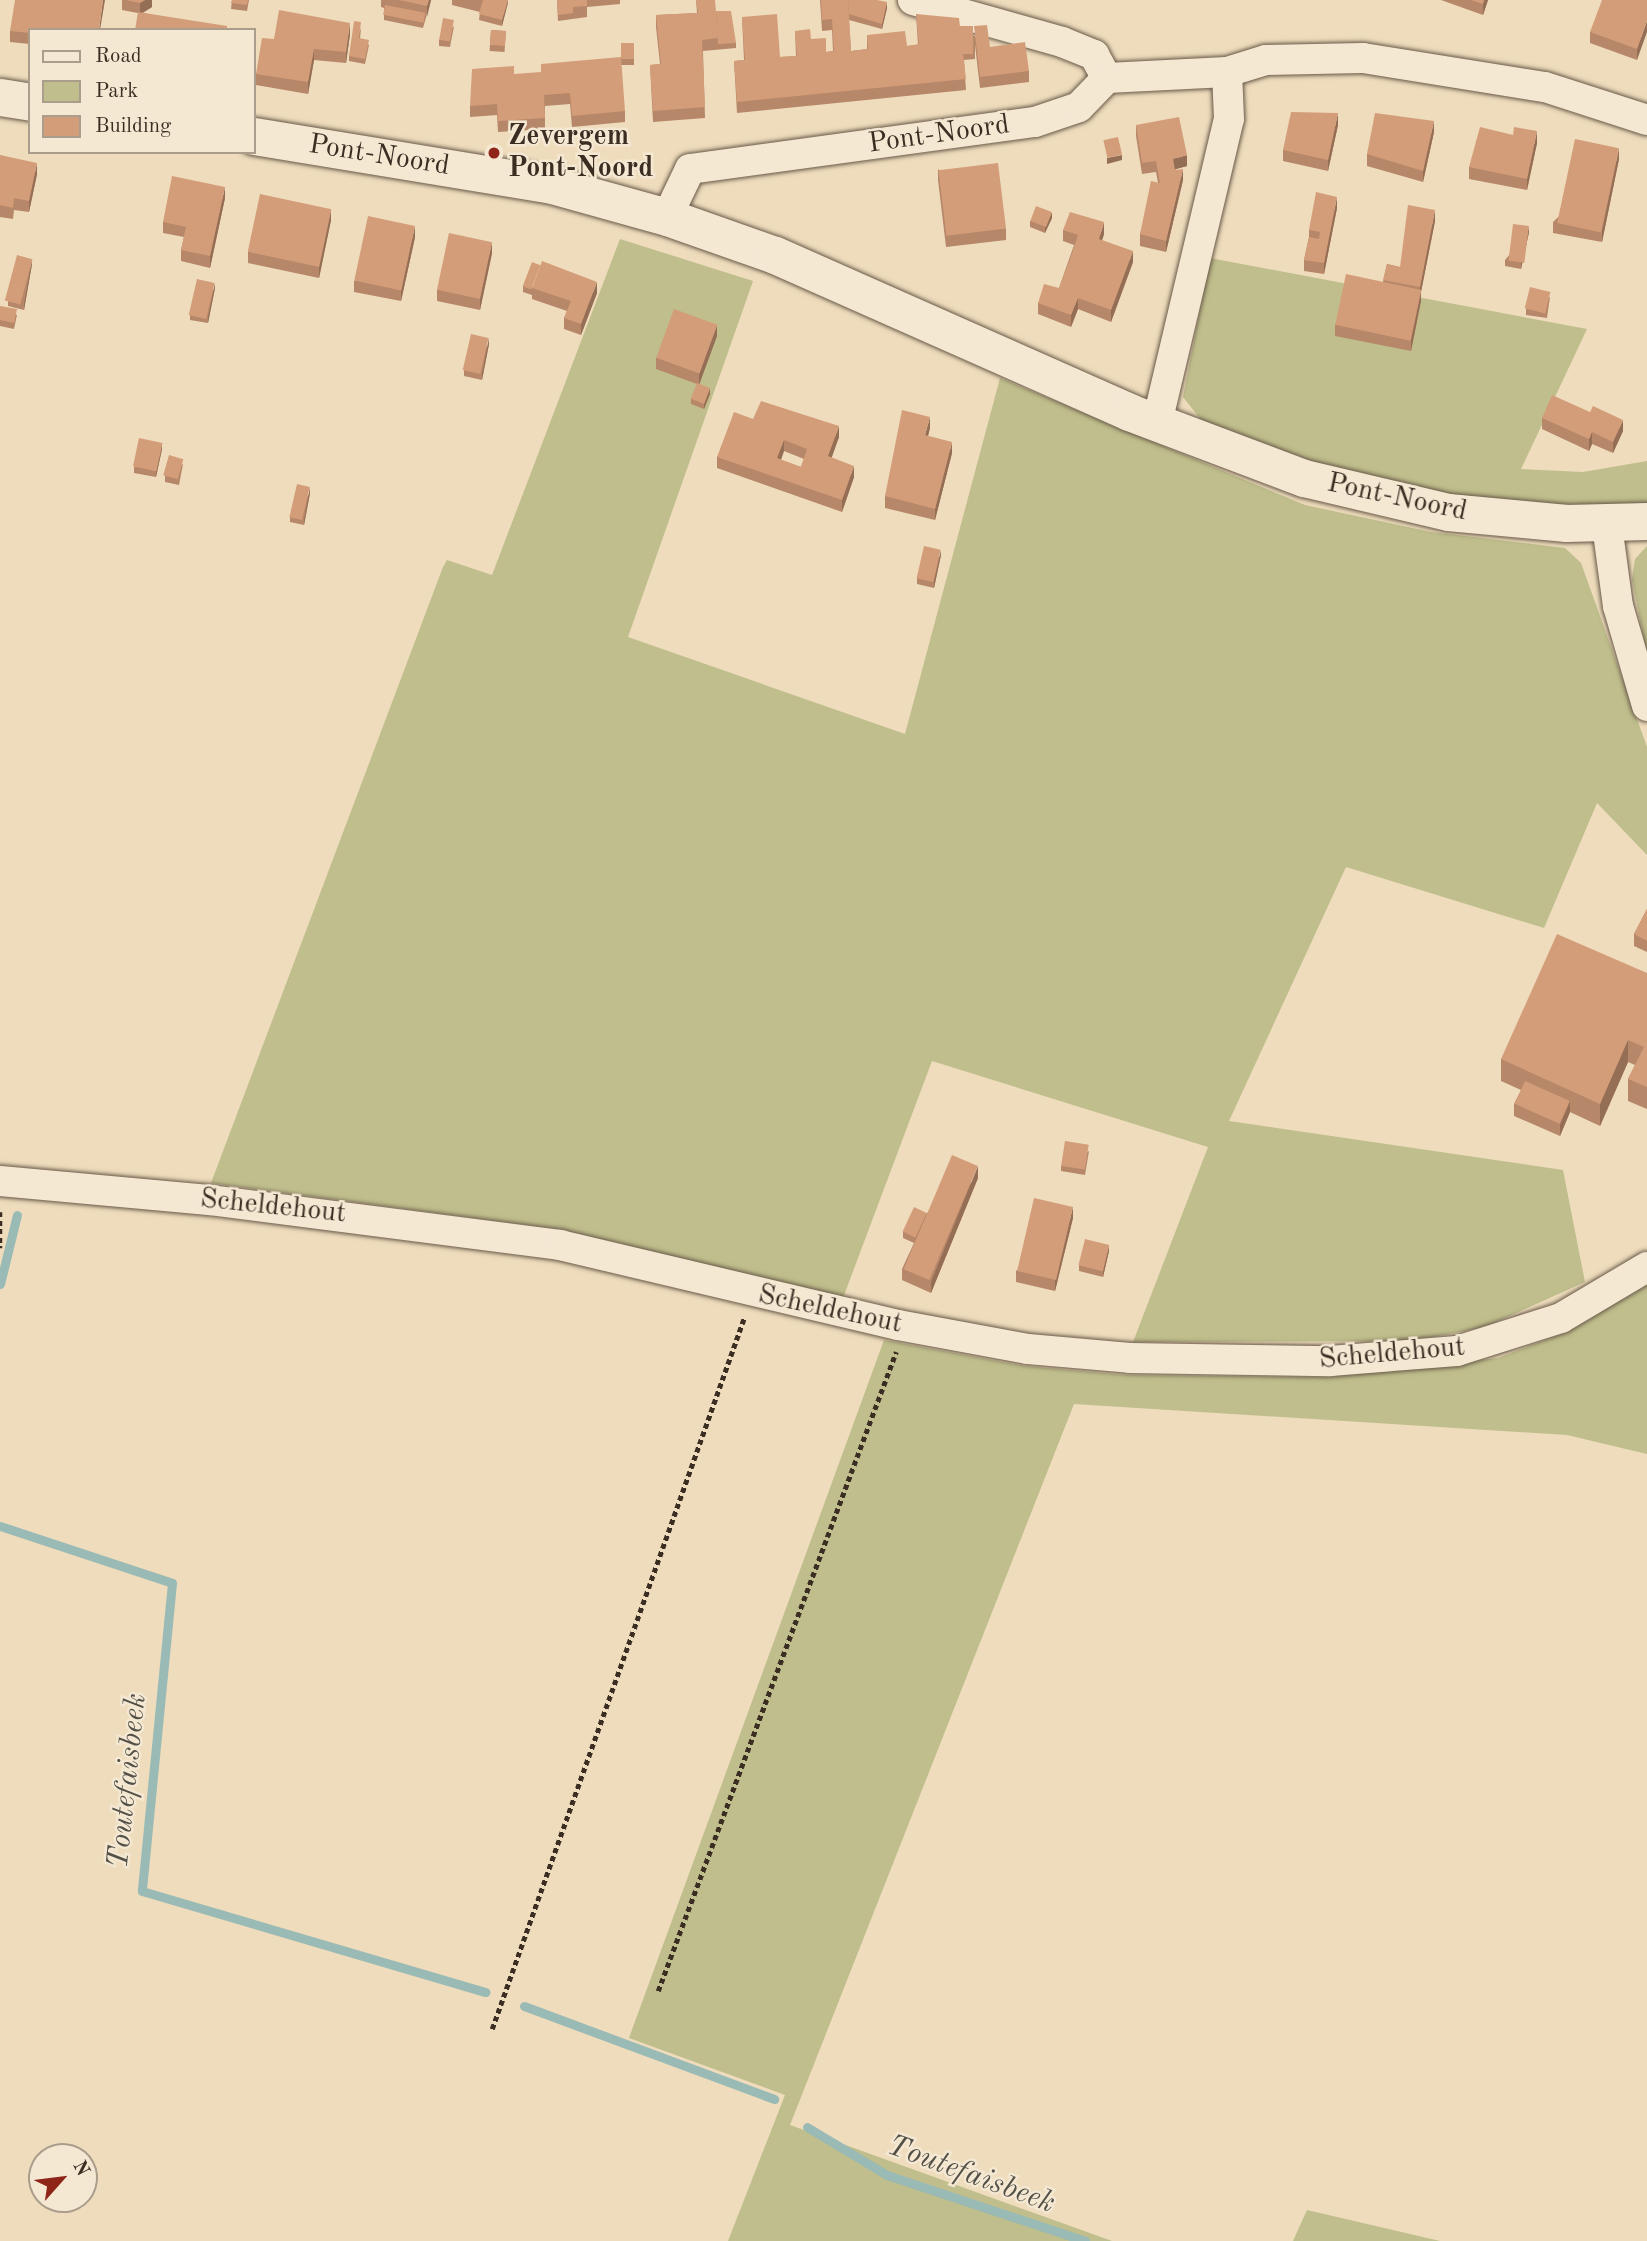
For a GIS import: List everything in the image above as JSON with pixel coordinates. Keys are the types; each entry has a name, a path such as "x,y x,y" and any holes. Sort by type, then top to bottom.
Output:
{"street":[{"path":"913,0 1062,42 1094,55 1107,78 1227,72 1266,60 1402,62 1545,87 1647,120"},
{"path":"1157,423 1229,119 1227,72"},
{"name":"Pont-Noord","path":"667,217 690,169 1035,122 1079,107 1107,78"},
{"path":"0,97 28,102"},
{"name":"Pont-Noord","path":"256,136 536,182 667,217 775,255 1157,423 1279,470 1399,503 1606,525 1647,522"},
{"path":"1606,525 1618,606 1647,706"},
{"name":"Scheldehout","path":"0,1181 210,1200 560,1245 745,1292 906,1327 1130,1358 1414,1357 1526,1334 1647,1267"}],"path":[{"path":"0,1212 0,1248"},
{"path":"492,2029 744,1325 745,1292"},
{"path":"658,1991 906,1327"}],"green space":[{"path":"620,239 753,281 628,637 905,734 1000,378 1305,505 1431,532 1565,548 1581,563 1647,747 1647,855 1597,803 1544,928 1346,867 1229,1121 1563,1170 1585,1282 1485,1327 1412,1341 1133,1342 1208,1147 932,1061 843,1298 564,1230 211,1183 443,567 447,560 492,575"},
{"path":"1210,258 1587,329 1521,469 1583,472 1647,461 1647,507 1492,502 1402,487 1261,450 1205,425 1183,397"},
{"path":"1647,546 1647,655 1632,579 1635,559"},
{"path":"1647,1284 1647,1454 1567,1435 1074,1404 790,2125 1112,2241 728,2241 785,2095 629,2038 884,1340 1025,1366 1126,1375 1330,1377 1498,1358 1569,1331"},
{"path":"1307,2210 1440,2241 1293,2241"}],"building":[{"path":"15,0 103,0 99,28 28,28 28,33 10,31"},
{"path":"232,0 248,0 247,5 231,3"},
{"path":"399,0 429,0 427,6"},
{"path":"483,0 508,0 502,20 479,14"},
{"path":"557,0 573,0 573,13 558,15"},
{"path":"573,0 587,0 587,6 573,7"},
{"path":"696,0 715,0 718,38 702,40 705,107 653,111 650,65 661,64 656,15 698,13"},
{"path":"821,0 848,0 851,51 868,49 867,35 905,31 907,46 919,44 916,14 959,18 966,79 737,102 734,61 745,60 742,17 777,14 780,57 797,56 795,31 810,29 811,39 826,38 826,52 834,51 832,19 822,20"},
{"path":"848,0 887,2 882,24 849,14"},
{"path":"1602,0 1647,0 1647,21 1637,49 1590,32"},
{"path":"385,5 425,13 423,23 383,15"},
{"path":"279,10 350,23 346,52 314,49 308,82 256,74 262,38 274,39"},
{"path":"716,11 731,11 736,43 718,44"},
{"path":"138,12 227,26 227,28 135,28"},
{"path":"443,18 454,20 450,42 439,40"},
{"path":"354,21 361,22 359,38 369,40 365,59 349,56"},
{"path":"987,25 990,47 1025,42 1029,71 980,77 974,26"},
{"path":"960,26 973,26 973,54 960,54"},
{"path":"491,30 506,31 505,46 490,45"},
{"path":"621,43 634,43 634,59 621,59"},
{"path":"621,57 625,111 572,116 570,93 544,95 545,118 498,121 497,104 470,106 472,69 514,66 514,74 541,72 541,64"},
{"path":"1291,112 1338,113 1328,160 1283,150"},
{"path":"1375,113 1434,121 1423,171 1367,154"},
{"path":"1179,117 1187,155 1173,159 1175,170 1183,169 1166,241 1140,234 1151,181 1160,183 1156,161 1142,163 1136,125"},
{"path":"1480,127 1513,135 1514,127 1537,131 1527,179 1469,167"},
{"path":"1118,137 1122,155 1107,158 1103,140"},
{"path":"1575,139 1619,148 1601,232 1557,223"},
{"path":"0,155 37,163 29,201 14,198 13,208 0,205"},
{"path":"998,163 1006,229 946,236 938,170"},
{"path":"172,176 225,187 210,256 181,250 186,227 163,222"},
{"path":"1316,192 1337,197 1324,263 1304,260 1309,237 1319,239 1320,232 1309,230"},
{"path":"260,194 331,209 319,267 248,252"},
{"path":"1408,205 1435,210 1420,287 1383,280 1387,264 1400,267"},
{"path":"1036,206 1052,212 1046,227 1030,221"},
{"path":"1070,212 1104,222 1099,239 1133,251 1111,310 1078,298 1071,315 1038,303 1044,284 1059,288 1069,262 1078,235 1063,230"},
{"path":"368,216 415,226 401,291 354,281"},
{"path":"1513,224 1529,226 1524,263 1508,261"},
{"path":"449,233 492,242 480,299 437,290"},
{"path":"17,255 32,259 20,305 5,300"},
{"path":"542,261 597,282 581,324 564,318 571,301 532,288"},
{"path":"532,262 540,265 531,289 523,286"},
{"path":"1346,274 1421,290 1411,341 1335,325"},
{"path":"197,279 215,283 206,319 189,315"},
{"path":"1530,287 1550,292 1545,313 1525,308"},
{"path":"0,306 17,309 14,323 0,320"},
{"path":"674,309 717,325 699,374 656,358"},
{"path":"471,334 489,338 480,374 463,370"},
{"path":"697,383 710,388 704,404 691,399"},
{"path":"1552,395 1590,412 1593,406 1623,420 1613,442 1592,432 1589,439 1542,418"},
{"path":"761,401 839,426 828,456 854,466 842,500 717,457 734,412 753,419","holes":["784,440 807,449 801,467 777,458"]},
{"path":"902,410 930,417 925,435 952,442 935,509 885,496"},
{"path":"139,438 162,443 156,471 133,466"},
{"path":"169,455 183,459 178,479 163,475"},
{"path":"297,484 310,487 302,520 289,517"},
{"path":"924,546 941,550 933,582 917,578"},
{"path":"1647,909 1647,941 1634,934"},
{"path":"1557,934 1647,973 1647,1087 1628,1079 1644,1047 1628,1040 1600,1104 1501,1059"},
{"path":"1525,1081 1570,1101 1560,1124 1515,1104"},
{"path":"1065,1141 1089,1145 1085,1169 1061,1166"},
{"path":"952,1155 978,1166 929,1280 904,1269"},
{"path":"1034,1198 1073,1207 1056,1280 1017,1271"},
{"path":"914,1207 927,1213 915,1237 903,1231"},
{"path":"1085,1239 1109,1245 1103,1271 1078,1265"}],"waterway":[{"name":"Toutefaisbeek","path":"0,1284 17,1215"},
{"name":"Toutefaisbeek","path":"0,1526 172,1583 142,1891 485,1992"},
{"name":"Toutefaisbeek","path":"524,2006 774,2099"},
{"name":"Toutefaisbeek","path":"807,2127 887,2175 1085,2241"}],"place":[{"name":"Zevergem Pont-Noord","path":"494,153"}]}
